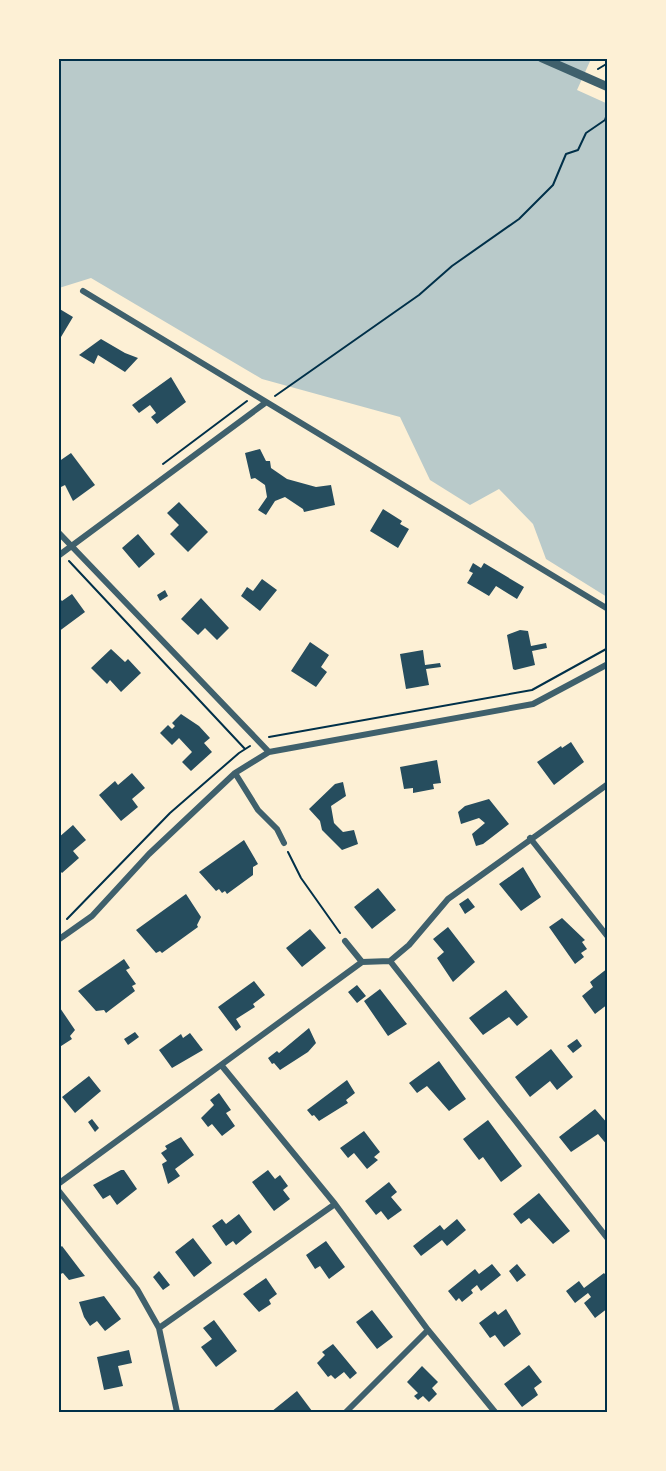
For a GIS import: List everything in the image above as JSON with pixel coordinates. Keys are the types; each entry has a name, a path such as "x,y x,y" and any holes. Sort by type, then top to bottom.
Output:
{"street":[{"path":"542,58 607,85"},
{"path":"83,291 608,609"},
{"path":"60,555 265,403"},
{"path":"58,532 269,752"},
{"path":"58,940 92,916 149,854 235,773 269,752 533,704 608,664"},
{"path":"235,773 258,810 276,829 284,843"},
{"path":"58,1184 362,962 390,961 409,945 448,899 608,784"},
{"path":"530,838 608,937"},
{"path":"345,941 362,962"},
{"path":"390,961 608,1239"},
{"path":"222,1066 335,1204 428,1330 495,1413"},
{"path":"58,1190 137,1289 159,1328 177,1413"},
{"path":"159,1328 335,1204"},
{"path":"346,1413 428,1330"}],"path":[{"path":"265,403 419,295 453,266 519,219 553,185 566,154 578,150 586,133 604,120 608,111"},
{"path":"60,555 245,749"},
{"path":"66,920 170,813 245,749 276,735 532,690 608,648"},
{"path":"284,843 301,878 345,941"}],"shaded area":[{"path":"59,59 591,59 577,90 608,104 607,597 546,559 533,524 499,489 470,505 430,480 400,417 262,379 91,278 59,288"}],"building":[{"path":"58,308 73,317 58,342"},
{"path":"101,339 138,358 125,372 98,355 94,364 79,355"},
{"path":"171,377 186,402 157,424 151,417 156,413 150,405 139,413 132,405"},
{"path":"260,449 266,461 270,461 271,468 287,479 316,487 331,485 335,505 304,512 285,497 275,501 266,515 258,510 267,497 265,485 255,478 251,479 245,453"},
{"path":"71,453 95,485 73,501 65,485 61,487 58,483 58,462"},
{"path":"179,502 208,532 188,552 170,534 179,525 167,513"},
{"path":"383,509 402,521 400,524 409,529 398,548 370,531"},
{"path":"138,534 155,554 139,568 122,548"},
{"path":"473,563 481,568 484,563 524,587 517,599 496,586 489,596 467,583 473,573 469,571"},
{"path":"262,579 277,590 260,611 241,596 247,587 253,591"},
{"path":"165,590 168,596 160,601 157,595"},
{"path":"72,594 85,612 58,632 58,597 62,601"},
{"path":"201,598 229,628 217,640 205,628 198,635 181,619"},
{"path":"520,630 528,631 531,646 546,643 547,648 532,651 535,665 515,670 507,635"},
{"path":"310,642 329,655 321,667 327,672 316,687 291,671"},
{"path":"111,649 125,662 128,659 141,673 121,692 110,680 107,684 91,668"},
{"path":"423,650 425,665 440,663 441,667 426,669 429,685 406,689 400,654"},
{"path":"181,714 199,726 210,738 204,743 212,752 191,771 182,762 192,752 179,738 172,745 160,733 168,725 172,729 175,726 172,723"},
{"path":"571,742 584,762 554,785 537,762"},
{"path":"437,760 441,783 433,784 434,789 413,793 413,788 404,789 400,767"},
{"path":"132,773 145,788 132,799 138,807 121,821 99,795 115,781 118,785"},
{"path":"343,782 346,796 331,806 334,823 343,832 354,830 358,844 342,850 322,830 320,821 309,809 335,784"},
{"path":"489,799 509,824 483,844 476,846 472,834 485,823 479,818 461,824 458,812 465,806"},
{"path":"73,825 86,840 73,851 79,858 62,873 58,869 58,838"},
{"path":"244,840 258,864 253,867 253,875 227,894 225,891 222,893 219,889 216,891 199,872"},
{"path":"523,867 541,897 521,911 499,884"},
{"path":"378,888 396,910 372,929 354,907"},
{"path":"186,894 201,917 198,927 162,953 160,951 156,953 136,930"},
{"path":"468,898 475,907 465,914 459,904"},
{"path":"562,918 585,940 582,942 587,949 581,953 584,957 575,964 549,927"},
{"path":"448,927 475,962 453,982 437,958 444,952 433,939"},
{"path":"310,929 326,948 302,967 286,948"},
{"path":"124,959 130,968 126,970 136,984 132,986 135,991 106,1013 104,1010 96,1011 78,991"},
{"path":"608,968 608,1004 595,1014 582,996 593,987 590,982"},
{"path":"254,981 265,995 253,1004 255,1007 236,1019 241,1027 236,1031 218,1007"},
{"path":"357,985 366,996 357,1003 348,992"},
{"path":"380,989 407,1024 388,1036 364,1001"},
{"path":"506,990 528,1017 517,1026 509,1017 483,1035 469,1018"},
{"path":"58,1005 75,1030 70,1036 72,1039 58,1048"},
{"path":"309,1028 316,1043 308,1052 280,1070 274,1063 272,1064 268,1058 277,1051 279,1053"},
{"path":"135,1032 139,1037 128,1045 124,1039"},
{"path":"190,1033 203,1050 172,1068 159,1050 181,1034 183,1038"},
{"path":"577,1039 582,1046 573,1053 567,1046"},
{"path":"551,1049 573,1077 557,1090 550,1081 530,1097 515,1077"},
{"path":"439,1061 466,1099 449,1111 427,1086 417,1093 409,1083"},
{"path":"89,1076 101,1091 75,1113 62,1097"},
{"path":"347,1080 355,1093 346,1100 348,1103 319,1121 314,1115 312,1116 307,1110"},
{"path":"219,1093 231,1110 226,1113 235,1126 222,1136 212,1124 208,1127 201,1118 214,1105 210,1100"},
{"path":"595,1109 608,1124 608,1146 598,1134 571,1152 559,1137"},
{"path":"92,1119 99,1128 95,1132 88,1122"},
{"path":"488,1120 522,1166 501,1182 483,1157 479,1160 463,1139"},
{"path":"364,1131 380,1152 374,1157 378,1160 367,1169 354,1153 348,1158 340,1148"},
{"path":"181,1137 194,1155 175,1169 180,1176 168,1184 162,1164 167,1161 161,1153 167,1149 165,1146"},
{"path":"124,1170 137,1189 117,1205 110,1195 103,1199 93,1185"},
{"path":"268,1170 275,1179 280,1175 288,1186 283,1190 290,1199 274,1211 252,1182"},
{"path":"389,1182 397,1192 391,1197 402,1210 388,1220 381,1211 376,1215 365,1201"},
{"path":"539,1193 570,1231 553,1244 529,1218 521,1224 513,1214"},
{"path":"239,1214 252,1232 236,1245 233,1241 226,1246 212,1226 222,1219 226,1224"},
{"path":"457,1219 466,1230 447,1246 442,1240 421,1256 413,1246 440,1225 444,1230"},
{"path":"193,1238 212,1263 194,1277 175,1252"},
{"path":"326,1241 345,1267 329,1279 320,1266 315,1269 306,1255"},
{"path":"62,1246 85,1276 69,1280 63,1273 58,1275 58,1249"},
{"path":"492,1264 501,1275 481,1291 477,1285 471,1290 473,1293 462,1302 459,1298 456,1301 448,1291 475,1269 479,1274"},
{"path":"517,1264 526,1275 517,1282 509,1271"},
{"path":"159,1271 170,1285 163,1290 153,1277"},
{"path":"604,1273 608,1278 608,1308 595,1318 584,1303 591,1297 588,1293 575,1303 566,1291 579,1281 584,1288"},
{"path":"266,1278 277,1294 269,1300 271,1304 259,1312 243,1294"},
{"path":"104,1296 121,1319 105,1331 97,1321 90,1326 79,1302"},
{"path":"506,1309 521,1334 504,1347 495,1335 490,1338 479,1323 495,1311 498,1315"},
{"path":"372,1310 393,1337 377,1349 356,1322"},
{"path":"214,1320 237,1351 216,1367 201,1347 212,1339 203,1328"},
{"path":"333,1344 357,1373 350,1379 344,1372 335,1379 331,1375 328,1377 317,1363 325,1355 322,1352"},
{"path":"129,1350 132,1363 118,1366 123,1386 104,1390 97,1357"},
{"path":"529,1365 542,1382 534,1388 538,1395 522,1407 504,1384"},
{"path":"422,1366 438,1382 432,1388 437,1394 429,1402 423,1396 418,1400 414,1396 418,1393 407,1382"},
{"path":"297,1391 312,1411 271,1412"}]}
